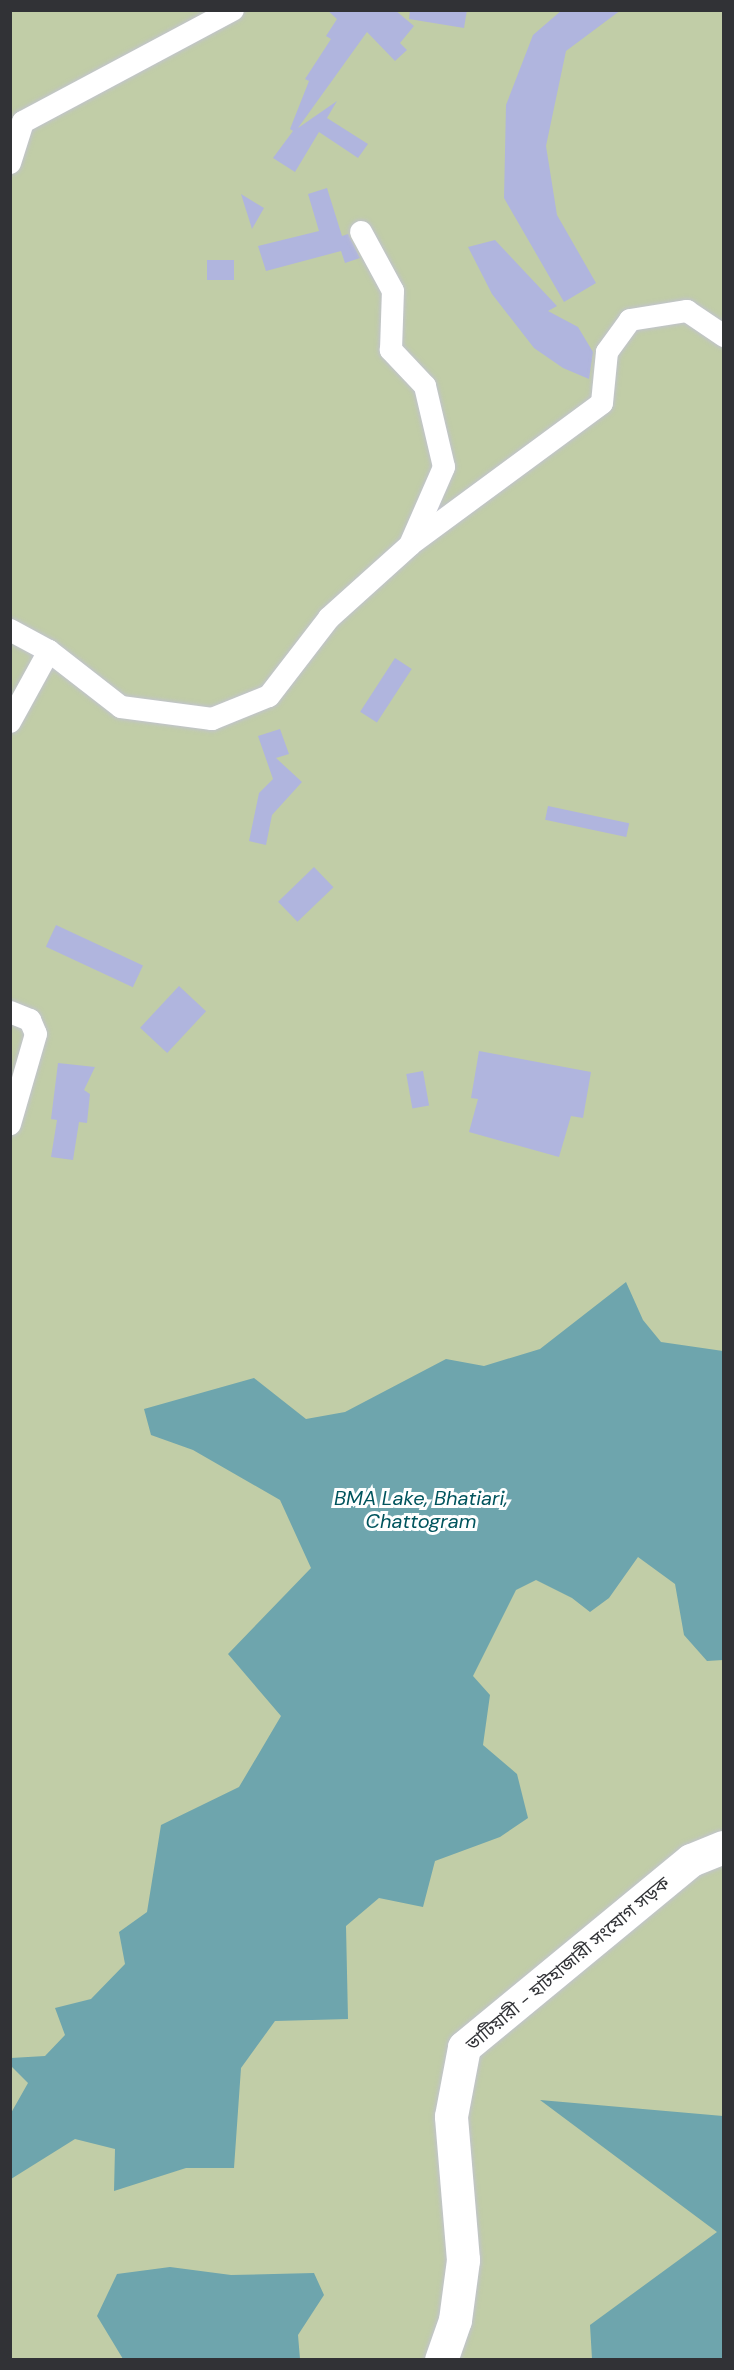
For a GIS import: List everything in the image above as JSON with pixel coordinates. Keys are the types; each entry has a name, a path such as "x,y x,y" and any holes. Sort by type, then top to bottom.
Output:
{"main road":[{"name":"ভাটিয়ারী - হাটহাজারী সংযোগ সড়ক","path":"441,2360 454,2320 463,2260 451,2116 464,2048 691,1860 723,1847"}],"street":[{"path":"10,163 23,123 233,10"},
{"path":"361,232 393,291 391,350 425,386 444,467 410,544"},
{"path":"10,630 48,651 122,707 212,719 269,696 329,618 410,544 602,403 607,352 630,320 687,311 723,336"},
{"path":"10,722 48,651"},
{"path":"10,1012 30,1020 36,1034 16,1096 10,1124"}],"green space":[{"path":"11,11 723,11 723,2360 11,2360"}],"water":[{"name":"BMA Lake, Bhatiari, Chattogram","path":"626,1282 643,1320 661,1342 723,1351 723,1660 707,1661 684,1635 675,1584 638,1557 609,1598 590,1612 572,1598 536,1580 516,1590 473,1676 490,1695 483,1745 517,1774 528,1818 500,1837 435,1861 423,1907 379,1898 346,1926 348,2019 275,2021 241,2068 234,2168 186,2168 114,2191 115,2149 75,2139 11,2179 11,2113 28,2083 11,2066 11,2058 45,2056 65,2035 55,2008 91,1999 125,1964 119,1932 147,1912 161,1825 239,1787 281,1716 228,1654 311,1568 280,1500 193,1450 151,1435 144,1409 254,1378 306,1419 345,1412 446,1359 484,1366 540,1349"},
{"path":"540,2100 723,2116 723,2359 592,2359 590,2325 717,2232"},
{"path":"170,2267 231,2275 314,2273 324,2295 298,2335 300,2359 123,2359 97,2316 117,2274"}],"building":[{"path":"327,10 395,10 414,26 400,43 407,50 395,61 367,32 298,128 337,101 327,118 368,144 358,158 319,132 295,172 273,158 293,131 290,129 309,81 305,79 331,39 326,36 337,19"},
{"path":"410,10 467,10 464,28 409,19"},
{"path":"562,10 621,10 566,51 546,146 557,215 596,283 564,302 504,198 506,105 533,35"},
{"path":"327,188 342,236 348,234 360,258 345,263 341,251 266,271 258,246 319,231 308,194"},
{"path":"241,194 264,208 252,229"},
{"path":"495,240 557,306 548,311 578,327 593,352 589,379 563,368 534,348 492,294 468,247"},
{"path":"207,260 234,260 234,280 207,280"},
{"path":"395,658 412,669 377,723 360,712"},
{"path":"280,729 289,754 276,758 302,782 272,815 266,845 249,841 259,793 273,779 258,736"},
{"path":"548,806 629,823 626,837 545,820"},
{"path":"314,867 333,887 297,922 278,902"},
{"path":"56,925 143,966 133,987 46,947"},
{"path":"179,986 206,1011 167,1053 140,1028"},
{"path":"479,1051 591,1072 583,1118 571,1116 559,1157 469,1132 478,1099 471,1098"},
{"path":"58,1063 95,1067 84,1090 90,1094 87,1123 79,1122 73,1160 51,1157 57,1120 51,1119"},
{"path":"423,1071 429,1105 412,1108 406,1074"}]}
